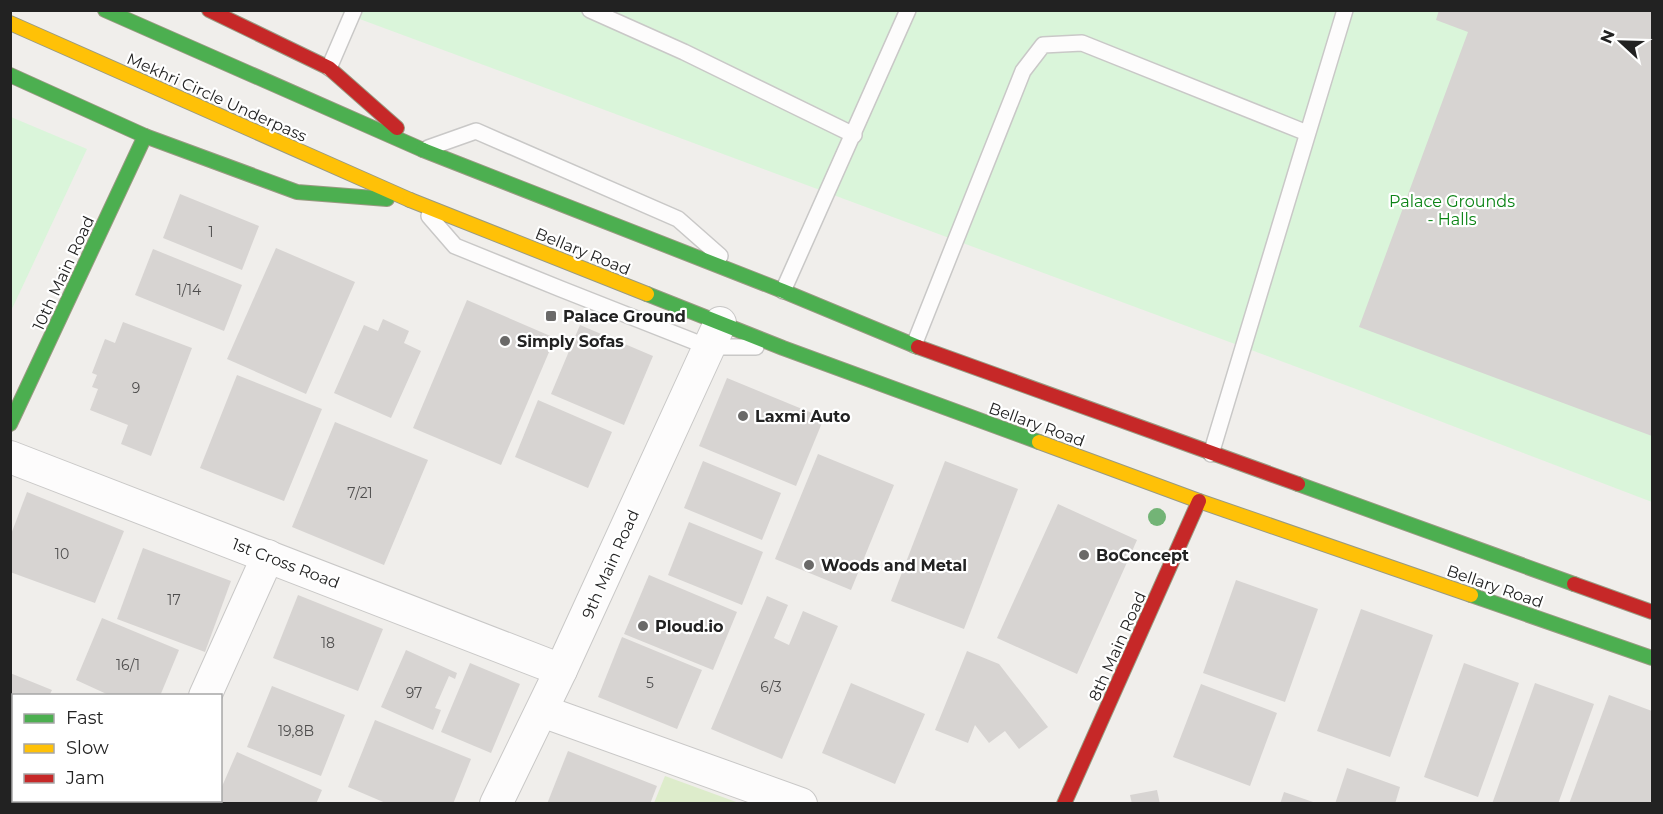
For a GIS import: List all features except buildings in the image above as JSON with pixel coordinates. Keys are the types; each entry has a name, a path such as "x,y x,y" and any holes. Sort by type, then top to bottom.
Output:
{"main road":[{"name":"Mekhri Circle Underpass","path":"105,10 423,150"},
{"path":"209,10 329,68 423,150"},
{"name":"Mekhri Circle Underpass","path":"10,23 413,201"},
{"path":"10,75 145,136 297,192 413,201"},
{"name":"10th Main Road","path":"10,424 145,136"},
{"name":"Bellary Road","path":"423,150 743,275 914,345 1653,612"},
{"name":"Bellary Road","path":"413,201 714,335 783,348 1199,501 1653,658"},
{"name":"8th Main Road","path":"1064,804 1199,501"}],"street":[{"name":"9th Main Road","path":"496,804 542,711 714,335"},
{"name":"1st Cross Road","path":"10,457 561,670"},
{"path":"206,694 268,556"},
{"path":"542,711 801,804"}],"lane":[{"path":"329,68 354,10"},
{"path":"591,10 684,52 854,135"},
{"path":"783,291 908,10"},
{"path":"1211,453 1345,10"},
{"path":"914,345 1023,71 1043,45 1082,44 1307,134"},
{"path":"423,150 476,132 678,219 743,275"},
{"path":"413,201 455,246 714,335 783,348"}],"green space":[{"name":"Palace Grounds - Halls","path":"338,11 1652,11 1652,502 1356,389"},
{"path":"11,117 87,149 11,311"},
{"path":"665,776 739,803 654,803"}],"traffic: fast":[{"path":"105,10 423,150"},
{"path":"10,75 145,136 297,192 387,199"},
{"path":"10,424 145,136"},
{"path":"423,150 783,291 918,347"},
{"path":"647,294 783,348 1039,442"},
{"path":"1298,484 1574,584"},
{"path":"1471,595 1652,658"}],"traffic: slow":[{"path":"10,23 410,200"},
{"path":"410,200 647,294"},
{"path":"1039,442 1199,501 1471,595"}],"traffic: jam":[{"path":"209,10 329,68 397,128"},
{"path":"918,347 1298,484"},
{"path":"1064,804 1199,501"},
{"path":"1574,584 1652,612"}],"place":[{"name":"Palace Ground","path":"551,316"},
{"name":"Simply Sofas","path":"505,341"},
{"name":"Laxmi Auto","path":"743,416"},
{"name":"BoConcept","path":"1084,555"},
{"name":"Woods and Metal","path":"809,565"},
{"name":"Ploud.io","path":"643,626"}]}
